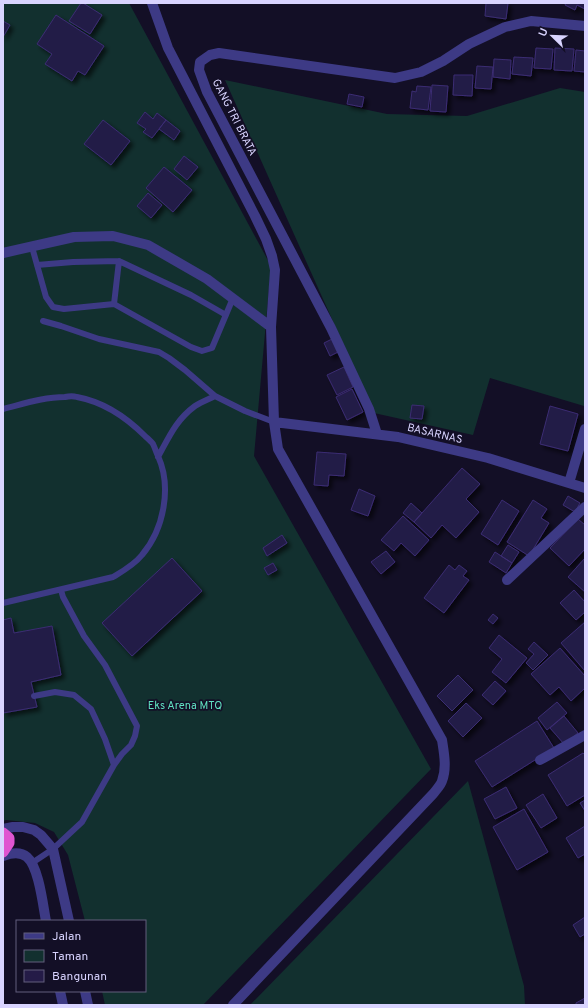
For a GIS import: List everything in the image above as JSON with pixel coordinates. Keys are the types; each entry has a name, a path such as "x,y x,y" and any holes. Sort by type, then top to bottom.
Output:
{"highway":[{"path":"3,833 9,838 9,843 3,852"}],"street":[{"path":"152,3 168,48 266,239 272,256 275,270 271,327 274,422 278,450 442,740 444,755 445,768 442,782 433,794 233,1005"},
{"name":"GANG TRI BRATA","path":"377,434 369,409 331,328 207,92 199,70 200,62 210,55 219,53 395,78 421,72 443,61 469,44 505,27 531,21 585,26"},
{"path":"3,253 74,237 112,236 148,245 207,279 271,327"},
{"name":"BASARNAS","path":"274,422 398,437 488,458 585,488"},
{"path":"569,483 585,429"},
{"path":"507,580 585,507"},
{"path":"540,760 585,735"},
{"path":"3,829 23,827 34,830 41,835 53,849 69,920"},
{"path":"3,856 16,853 28,858 32,863 38,879 46,920"},
{"path":"60,992 63,1005"},
{"path":"85,992 88,1005"}],"lane":[{"path":"32,247 46,297 52,307 64,309 114,304 190,347 202,351 212,348 233,298"},
{"path":"37,265 73,262 119,261 191,295 226,315"},
{"path":"114,304 119,261"},
{"path":"43,321 99,339 159,352 185,370 215,396 245,411 274,422"},
{"path":"3,409 54,397 76,396 96,402 114,410 133,424 153,444 161,464 165,480 161,519 153,539 142,556 129,568 113,577 3,603"},
{"path":"158,457 172,430 182,417 196,405 215,396"},
{"path":"32,863 53,849 82,822 114,765 131,745 137,726 105,665 84,636 63,597 61,590"},
{"path":"34,696 55,692 74,695 91,709 105,739 114,765"}],"green space":[{"name":"Eks Arena MTQ","path":"3,3 129,3 271,266 254,456 431,769 203,1005 105,1005 102,992 146,992 146,920 85,920 68,855 54,832 35,823 3,821"},
{"path":"225,80 387,114 467,116 560,88 585,92 584,406 490,378 473,435 374,413"},
{"path":"468,781 524,986 525,1005 250,1005"}],"building":[{"path":"81,3 102,15 90,34 69,21"},
{"path":"486,3 508,3 506,19 485,16"},
{"path":"566,3 585,3 585,9 577,5 575,10 565,5"},
{"path":"56,15 104,46 85,75 78,71 72,81 45,64 52,54 37,44"},
{"path":"3,21 10,25 3,37"},
{"path":"536,48 553,49 551,69 534,68"},
{"path":"555,48 574,49 572,71 554,70"},
{"path":"576,50 585,51 585,72 574,71"},
{"path":"514,57 533,58 531,76 512,74"},
{"path":"494,59 511,60 510,79 493,77"},
{"path":"477,66 493,67 491,89 475,88"},
{"path":"454,75 473,75 472,96 453,95"},
{"path":"432,85 448,86 446,112 430,111"},
{"path":"417,86 431,87 428,110 410,108 412,91 416,92"},
{"path":"349,94 364,97 362,107 347,104"},
{"path":"145,112 153,119 157,113 166,120 152,138 143,132 146,129 137,123"},
{"path":"103,120 130,141 111,165 84,144"},
{"path":"166,120 180,131 174,140 159,129"},
{"path":"184,156 198,167 187,180 174,169"},
{"path":"164,167 192,190 173,212 146,188"},
{"path":"148,193 162,205 151,218 137,206"},
{"path":"334,338 340,351 330,356 324,343"},
{"path":"344,367 353,387 337,395 327,375"},
{"path":"352,389 363,412 347,420 336,397"},
{"path":"412,405 424,406 422,419 410,418"},
{"path":"550,406 578,414 568,451 540,444"},
{"path":"317,452 346,454 344,476 329,475 328,486 314,485"},
{"path":"462,468 480,484 466,499 479,512 456,538 442,525 431,538 414,522"},
{"path":"359,489 375,496 368,516 351,510"},
{"path":"568,496 580,503 575,512 563,505"},
{"path":"502,500 519,511 498,545 481,534"},
{"path":"533,500 547,509 541,518 549,523 529,556 507,542"},
{"path":"411,503 422,513 414,522 403,513"},
{"path":"403,516 429,540 415,556 401,543 394,551 381,540"},
{"path":"578,519 585,525 585,549 569,566 550,548"},
{"path":"282,535 287,543 267,556 263,548"},
{"path":"508,545 519,552 512,563 501,556"},
{"path":"386,551 395,562 381,574 371,562"},
{"path":"495,552 512,563 506,573 489,562"},
{"path":"172,558 202,591 132,656 102,623"},
{"path":"585,558 585,592 568,577"},
{"path":"273,563 277,570 268,575 264,568"},
{"path":"449,565 455,570 459,565 467,571 463,576 469,580 444,613 424,598"},
{"path":"574,590 585,602 585,612 576,620 560,603"},
{"path":"493,614 498,618 493,624 488,620"},
{"path":"11,618 14,633 52,626 61,675 31,682 37,707 3,713 3,620"},
{"path":"585,622 585,671 561,643"},
{"path":"499,635 527,658 506,683 492,672 502,659 489,648"},
{"path":"534,642 548,655 533,670 526,663 534,654 528,649"},
{"path":"560,648 585,676 585,688 571,701 559,687 550,695 531,674"},
{"path":"458,675 473,690 452,711 437,696"},
{"path":"495,681 506,691 493,705 482,695"},
{"path":"557,702 567,713 547,730 538,718"},
{"path":"466,703 482,718 463,737 448,721"},
{"path":"564,716 578,733 564,744 550,728"},
{"path":"537,721 554,748 492,787 475,761"},
{"path":"583,753 585,755 585,795 567,806 548,775"},
{"path":"506,787 517,808 495,819 484,799"},
{"path":"543,794 557,818 541,828 526,805"},
{"path":"585,800 585,811 580,803"},
{"path":"524,809 548,852 517,870 493,827"},
{"path":"585,826 585,854 578,858 566,838"},
{"path":"585,917 585,934 580,937 573,925"},
{"path":"585,998 585,1005 576,1005 576,1003"}]}
